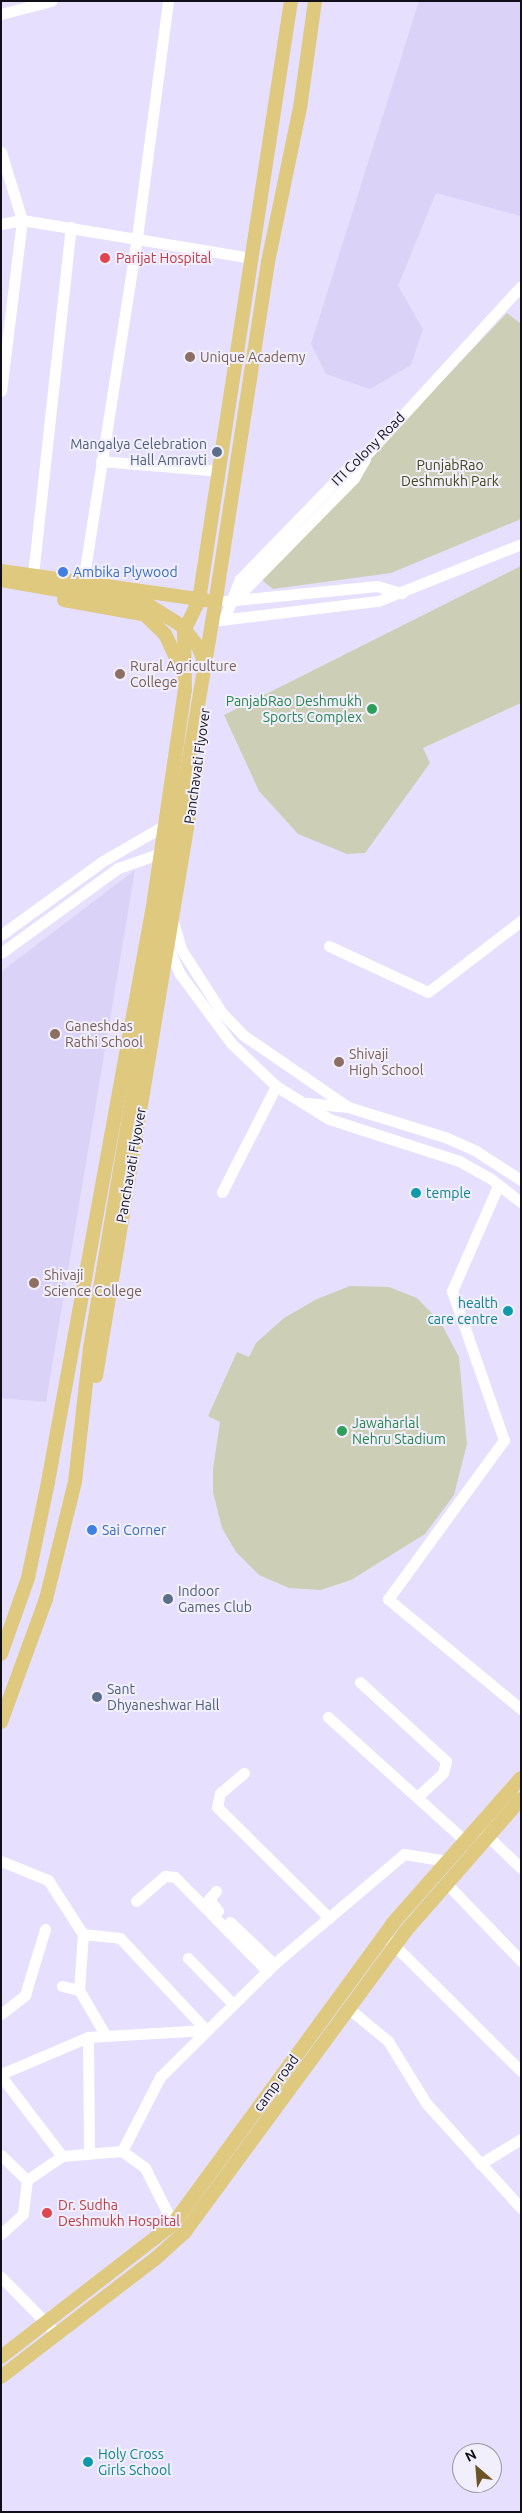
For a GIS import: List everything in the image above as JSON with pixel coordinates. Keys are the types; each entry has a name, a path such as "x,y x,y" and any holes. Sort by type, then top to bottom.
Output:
{"main road":[{"path":"1,1722 46,1600 75,1482 90,1348 161,929 167,851 164,823 185,689 184,631 199,600 291,1"},
{"path":"1,1654 28,1578 47,1490 153,906 167,851 179,819 208,619 216,600 236,457 268,262 300,108 316,1"},
{"path":"222,453 236,457"},
{"path":"1,571 199,600 216,600"},
{"name":"Panchavati Flyover","path":"1,580 150,606 182,626 200,648 204,664 206,700 173,921 94,1384 84,1406"},
{"path":"1,589 144,614 184,631 208,619"},
{"path":"199,600 208,619"},
{"path":"144,614 165,634 178,656 185,689"},
{"name":"camp road","path":"1,2357 173,2224 305,2056 348,2008 390,1939 447,1884 521,1778"},
{"name":"camp road","path":"1,2377 155,2259 184,2232 305,2056 447,1861 465,1841 483,1832 521,1799"}],"street":[{"path":"1,14 50,1"},
{"path":"83,582 137,237 168,1"},
{"path":"1,152 3,168 22,220 5,340 1,391"},
{"path":"1,224 22,220 137,237 251,258"},
{"path":"33,575 71,227"},
{"name":"ITI Colony Road","path":"225,617 240,579 346,470 368,453 521,286"},
{"path":"101,461 219,471"},
{"path":"208,619 378,601 521,544"},
{"path":"216,600 232,597 377,586 402,592"},
{"path":"1,934 103,861 164,823 179,819"},
{"path":"1,953 118,868 167,851"},
{"path":"153,906 180,974 231,1043 276,1086 336,1122 458,1161 521,1202"},
{"name":"Panchavati Flyover","path":"173,921 181,949 222,1014 249,1040 326,1090 348,1107"},
{"path":"329,946 428,992 521,921"},
{"path":"222,1192 276,1086"},
{"path":"306,1103 348,1107 460,1144 521,1180"},
{"path":"498,1186 452,1291 504,1440 388,1599 521,1709"},
{"path":"360,1682 446,1761 443,1773 417,1797"},
{"path":"328,1717 465,1841"},
{"path":"244,1773 220,1793 217,1808 329,1918"},
{"path":"483,1832 521,1868"},
{"path":"122,2150 160,2077 270,1968 404,1854 447,1861"},
{"path":"1,1861 48,1880 83,1934 79,1990 106,2036"},
{"path":"136,1901 165,1876 175,1877 270,1968"},
{"path":"447,1884 521,1961"},
{"path":"216,1891 209,1899 210,1903 270,1968"},
{"path":"1,2014 25,1995 45,1929"},
{"path":"83,1934 120,1938 206,2030"},
{"path":"390,1939 521,2071"},
{"path":"188,1958 233,2004"},
{"path":"62,1986 79,1990"},
{"path":"348,2008 388,2041 426,2103 521,2208"},
{"path":"62,2156 1,2075 88,2037 206,2030"},
{"path":"88,2037 89,2153"},
{"path":"480,2164 521,2139"},
{"path":"1,2234 23,2214 28,2180 62,2156 122,2150 145,2168 173,2224"},
{"path":"1,2154 28,2180"},
{"path":"1,2277 57,2334"}],"shaded area":[{"path":"419,1 521,1 521,216 436,193 398,286 423,329 411,365 370,389 326,374 311,344"},
{"name":"Ganeshdas Rathi School","path":"135,870 46,1402 1,1398 1,972"}],"green space":[{"name":"PunjabRao Deshmukh Park","path":"507,313 521,324 521,519 391,573 273,589 263,581 262,570"},
{"name":"PanjabRao Deshmukh Sports Complex","path":"521,566 521,703 423,748 430,763 365,853 347,854 298,834 259,791 224,715"},
{"name":"Jawaharlal Nehru Stadium","path":"350,1286 389,1287 417,1298 441,1323 459,1357 467,1444 454,1495 425,1534 351,1580 321,1590 289,1588 259,1575 236,1552 222,1528 213,1492 213,1469 220,1422 208,1416 237,1352 249,1357 256,1343 284,1318 317,1299"}],"place":[{"name":"Parijat Hospital","path":"105,258"},
{"name":"Unique Academy","path":"190,357"},
{"name":"Mangalya Celebration Hall Amravti","path":"217,452"},
{"name":"Ambika Plywood","path":"63,572"},
{"name":"Rural Agriculture College","path":"120,674"},
{"name":"PanjabRao Deshmukh Sports Complex","path":"372,709"},
{"name":"Ganeshdas Rathi School","path":"55,1034"},
{"name":"Shivaji High School","path":"339,1062"},
{"name":"temple","path":"416,1193"},
{"name":"Shivaji Science College","path":"34,1283"},
{"name":"health care centre","path":"508,1311"},
{"name":"Jawaharlal Nehru Stadium","path":"342,1431"},
{"name":"Sai Corner","path":"92,1530"},
{"name":"Indoor Games Club","path":"168,1599"},
{"name":"Sant Dhyaneshwar Hall","path":"97,1697"},
{"name":"Dr. Sudha Deshmukh Hospital","path":"47,2213"},
{"name":"Holy Cross Girls School","path":"88,2462"}]}
